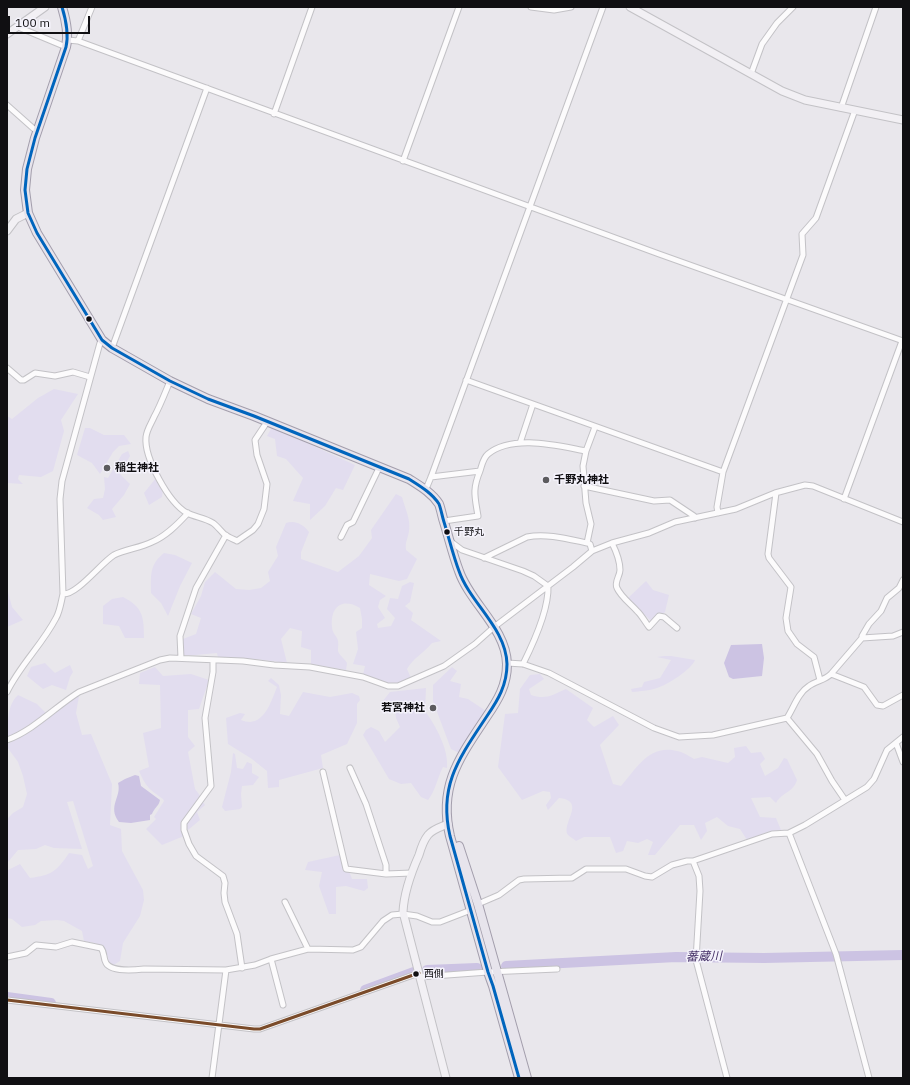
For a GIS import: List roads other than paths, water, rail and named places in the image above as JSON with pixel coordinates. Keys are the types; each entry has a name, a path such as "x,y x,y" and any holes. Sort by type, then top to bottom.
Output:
{"main road":[{"path":"62,7 65,17 67,43 38,130 27,170 25,190 28,213 37,233 102,340 112,348 170,381 208,399 409,479 426,489 439,505 459,573 474,599 504,644 507,663 501,696 460,757 453,774 446,805 448,824 488,972 494,986 519,1078"},
{"path":"448,824 456,837 478,904 527,1078"}],"street":[{"path":"7,34 45,7"},
{"path":"78,41 92,7"},
{"path":"274,114 312,7"},
{"path":"403,161 459,7"},
{"path":"531,7 554,10 571,7"},
{"path":"426,489 603,7"},
{"path":"630,7 782,91 805,100 903,120"},
{"path":"751,74 762,44 777,23 793,7"},
{"path":"841,108 876,7"},
{"path":"18,27 67,43 78,41 403,161 902,341 844,499"},
{"path":"112,348 207,88"},
{"path":"7,106 34,129 38,130"},
{"path":"718,513 717,507 723,472 803,254 802,234 816,218 855,110"},
{"path":"7,231 16,219 28,213"},
{"path":"7,692 16,676 56,617 63,594 60,499 62,481 90,377 102,340"},
{"path":"7,368 21,380 24,380 35,373 55,376 73,372 90,377"},
{"path":"466,380 723,472"},
{"path":"170,381 154,418 147,429 146,442 156,475 171,498 178,505 188,513 213,524 226,535 237,541 241,540 253,530 264,509 267,484 257,455 255,440 267,422"},
{"path":"520,443 533,404"},
{"path":"587,543 591,524 586,503 582,466 595,427"},
{"path":"444,521 478,516 474,491 482,462 487,454 504,445 520,443 549,444 586,451"},
{"path":"341,537 347,525 353,522 380,468"},
{"path":"432,476 480,471"},
{"path":"7,740 42,719 66,700 91,686 160,660 181,658 213,661 243,661 274,665 310,667 363,677 388,686 398,686 444,666 475,644 494,627 592,551 612,543 649,533 675,522 736,508 776,493 806,485 813,486 903,522"},
{"path":"584,486 654,501 670,500 695,518"},
{"path":"776,493 768,554 769,558 791,587 786,618 788,632 797,644 814,657 820,680"},
{"path":"63,594 66,594 78,587 114,556 152,542 167,533 188,513"},
{"path":"181,658 180,636 196,588 226,535"},
{"path":"484,558 532,536 550,537 587,543 590,544 592,551"},
{"path":"449,540 462,550 523,571 534,576 548,586"},
{"path":"612,543 620,564 620,572 616,582 616,587 649,627 659,616 664,617 677,628"},
{"path":"507,663 523,664 549,673 654,728 679,737 713,735 787,718 800,695 808,686 826,678 831,674 862,638 869,624 881,611 887,598 899,588 903,580"},
{"path":"523,664 535,641 548,595 548,586"},
{"path":"862,638 893,636 903,632"},
{"path":"213,661 213,672 205,718 211,786 184,824 189,844 196,856 223,876 225,883 225,902 237,934 242,968"},
{"path":"831,674 864,687 877,705 883,706 903,695"},
{"path":"787,718 817,754 832,781 846,800"},
{"path":"478,904 499,895 519,880 572,878 586,869 626,869 652,877 672,865 693,861 772,834 789,834 867,787 874,779 887,750 903,737"},
{"path":"896,743 903,762"},
{"path":"350,768 366,804 386,865 386,874"},
{"path":"323,772 346,868 386,874 412,873"},
{"path":"446,1078 403,914 403,903 412,873 428,835 434,830 448,824"},
{"path":"789,834 837,956 869,1078"},
{"path":"693,861 699,876 700,891 696,958 727,1078"},
{"path":"285,902 308,948"},
{"path":"7,957 26,953 36,945 56,946 72,942 101,948 104,951 107,965 112,968 131,971 144,969 226,970 255,965 308,948 353,950 361,947 383,921 392,914 417,916 432,922 440,922 471,910"},
{"path":"271,959 283,1005"},
{"path":"7,1000 260,1029 419,975 557,969"},
{"path":"212,1078 226,970"}],"waterway":[{"name":"蕃蔵川","path":"506,966 676,957 764,958 903,955"},
{"name":"蕃蔵川","path":"427,970 477,968"},
{"name":"蕃蔵川","path":"365,990 414,972"},
{"name":"蕃蔵川","path":"7,997 51,1003"}],"place":[{"name":"稲生神社","path":"107,468"},
{"name":"千野丸神社","path":"546,480"},
{"name":"千野丸","path":"447,532"},
{"name":"若宮神社","path":"433,708"},
{"name":"西側","path":"416,974"}]}
